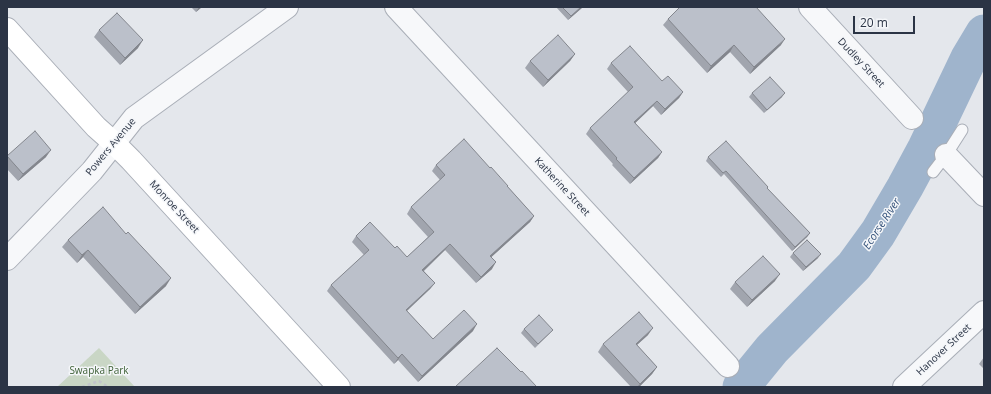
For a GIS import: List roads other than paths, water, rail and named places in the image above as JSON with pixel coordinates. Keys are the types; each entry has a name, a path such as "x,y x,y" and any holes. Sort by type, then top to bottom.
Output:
{"street":[{"name":"Powers Avenue","path":"7,259 92,171 134,118 287,7"},
{"name":"Katherine Street","path":"396,7 728,366"},
{"name":"Dudley Street","path":"810,7 912,118"},
{"name":"Monroe Street","path":"7,29 96,127 114,143 339,387"},
{"path":"946,155 984,195"},
{"name":"Hanover Street","path":"904,387 984,312"}],"lane":[{"path":"933,172 962,130"}],"waterway":[{"name":"Ecorse River","path":"741,387 772,349 854,266 878,233 926,148 969,58 984,33"}],"park label":[{"name":"Swapka Park","path":"99,371"}]}
